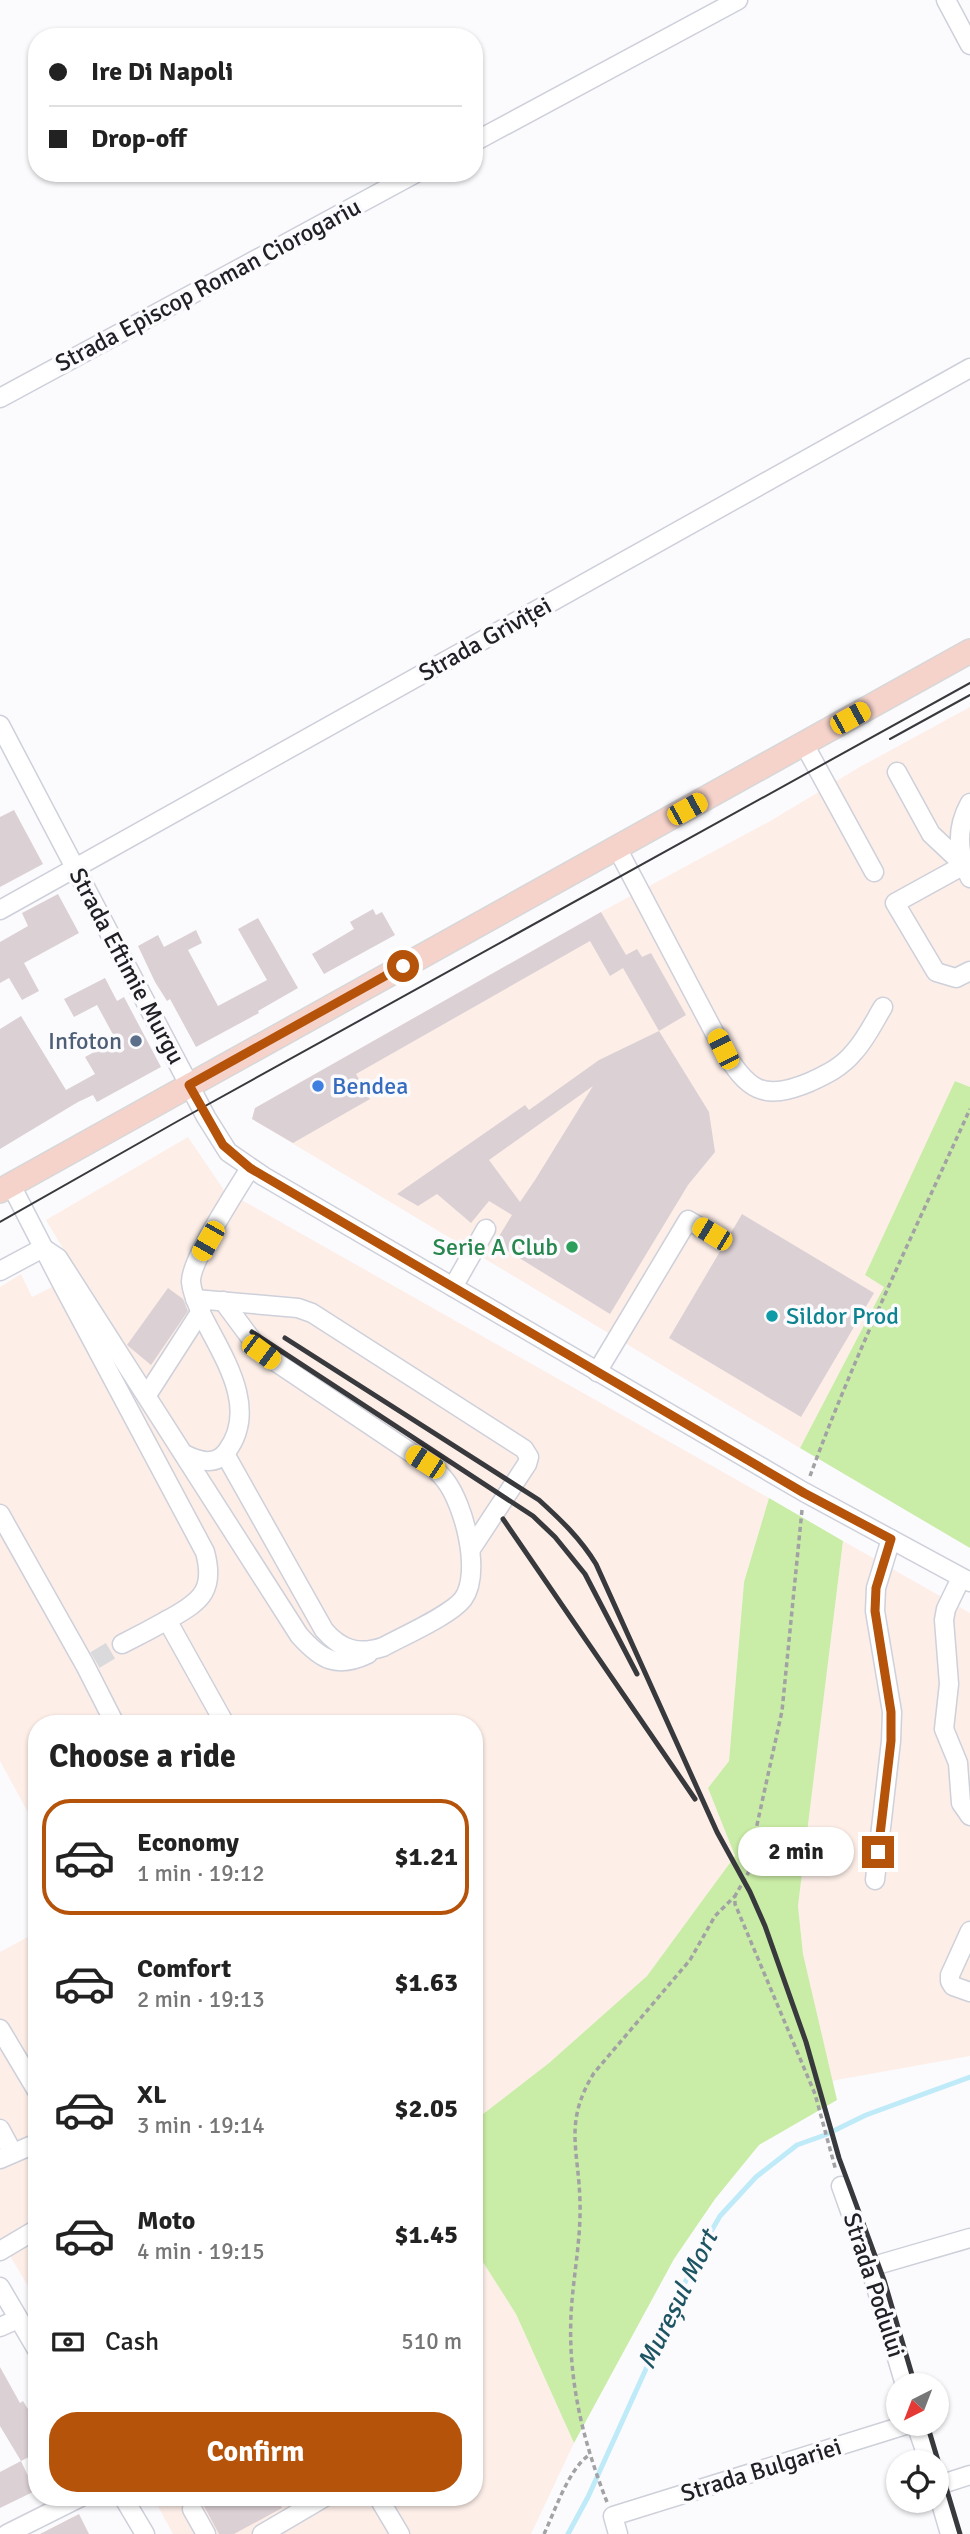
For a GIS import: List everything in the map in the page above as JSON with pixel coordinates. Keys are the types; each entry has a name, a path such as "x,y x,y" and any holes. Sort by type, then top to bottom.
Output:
{"main road":[{"path":"6,1188 970,651"}],"street":[{"path":"483,137 738,0"},
{"path":"946,0 970,46"},
{"name":"Strada Episcop Roman Ciorogariu","path":"0,398 399,182"},
{"name":"Strada Griviței","path":"0,910 970,368"},
{"name":"Strada Eftimie Murgu","path":"0,725 223,1145 250,1168 597,1372 804,1493 966,1580"},
{"path":"804,744 874,872"},
{"path":"897,772 931,834 967,871"},
{"path":"967,871 960,831 970,803"},
{"path":"617,848 723,1049 737,1073 750,1085 764,1091 781,1092 832,1072 856,1051 883,1007"},
{"path":"967,871 894,903 936,972 956,978 970,971"},
{"path":"184,1454 209,1462 218,1460 236,1436 240,1400 198,1305 191,1281 196,1263 250,1168"},
{"path":"6,1188 43,1248 205,1552 209,1567 205,1590 194,1605 122,1644"},
{"path":"597,1372 688,1220 712,1234"},
{"path":"453,1287 486,1229"},
{"path":"0,1271 43,1248"},
{"path":"43,1248 58,1258 72,1277 309,1647 325,1658 341,1662 357,1659 456,1606 463,1599 472,1581 471,1549 456,1500 445,1480 425,1462 261,1352 223,1301"},
{"path":"198,1305 223,1301 298,1308 312,1313 524,1449 529,1457 527,1464 471,1549"},
{"path":"147,1395 198,1305"},
{"path":"225,1454 324,1630 347,1649 371,1651 383,1647"},
{"path":"0,1514 90,1662 111,1715"},
{"path":"875,1880 891,1741 891,1712 875,1611 876,1588 891,1539"},
{"path":"966,1580 947,1609 944,1620 949,1684 944,1729 964,1766 961,1803 970,1816"},
{"path":"167,1620 220,1715"},
{"path":"970,1931 950,1975 950,1981 953,1986 970,1992"},
{"path":"0,2029 28,2076"},
{"path":"0,2129 6,2156 28,2147"},
{"name":"Strada Podului","path":"841,2186 870,2267 901,2373"},
{"path":"0,2250 28,2234"},
{"path":"870,2267 970,2238"},
{"path":"0,2287 28,2335"},
{"path":"0,2327 18,2319"},
{"name":"Strada Bulgariei","path":"613,2516 886,2431"},
{"path":"949,2482 970,2475"},
{"path":"7,2534 63,2506"},
{"path":"128,2506 145,2534"},
{"path":"262,2534 310,2506"},
{"path":"383,2506 400,2534"},
{"path":"192,2509 206,2534"},
{"path":"944,2513 950,2534"},
{"path":"613,2516 618,2534"}],"path":[{"path":"613,2516 589,2455 570,2350 580,2202 574,2145 575,2118 585,2088 594,2073 690,1960 715,1916 735,1896 751,1866 755,1834 782,1711 804,1493 842,1394 970,1109"},
{"path":"735,1896 737,1910 815,2094 831,2159 841,2186"},
{"path":"544,2534 578,2465 589,2455"}],"shaded area":[{"path":"970,707 970,1087 956,1081 865,1275 884,1287 800,1448 252,1119 255,1108"},
{"path":"188,1137 224,1190 769,1498 744,1582 729,1761 708,1788 735,1856 647,1976 549,2063 483,2114 483,1715 28,1715 28,1812 0,1761 0,1287 21,1274 32,1297 78,1274 46,1220"},
{"path":"843,1541 970,1613 970,2056 831,2081 803,1954 798,1906"},
{"path":"28,1937 28,2286 0,2239 0,1952"},
{"path":"483,2262 516,2314 574,2443 531,2534 173,2534 158,2506 483,2506"}],"green space":[{"path":"955,1081 970,1087 970,1548 800,1448 884,1287 865,1275"},
{"path":"769,1498 843,1541 798,1906 803,1954 837,2100 759,2145 715,2199 674,2259 574,2443 516,2314 483,2262 483,2114 549,2063 647,1976 735,1856 708,1788 729,1761 744,1582"}],"building":[{"path":"14,810 43,864 0,887 0,817"},
{"path":"58,894 79,933 24,963 39,991 22,1000 9,978 0,983 0,942 28,926 22,913"},
{"path":"373,909 376,915 382,912 395,935 324,974 312,954 354,929 350,922"},
{"path":"601,912 626,955 637,949 642,957 651,953 686,1015 659,1031 623,968 610,976 590,941 356,1074 370,1099 293,1143 252,1119 255,1108"},
{"path":"258,918 298,988 258,1011 259,1013 196,1047 170,999 167,1001 155,982 138,946 158,935 164,947 196,930 202,943 188,950 218,1006 267,980 238,929"},
{"path":"105,978 117,1001 124,997 161,1067 97,1102 93,1095 78,1102 0,1149 0,1029 21,1016 66,1090 95,1074 85,1057 116,1040 97,1005 74,1017 64,999"},
{"path":"659,1031 709,1112 715,1152 688,1185 610,1314 495,1243 512,1215 489,1201 471,1223 437,1194 418,1206 397,1194 525,1105 529,1110 599,1060","holes":["593,1086 520,1202 489,1160"]},
{"name":"Sildor Prod","path":"742,1214 874,1293 801,1417 669,1338"},
{"path":"168,1288 183,1299 188,1311 151,1365 127,1345"},
{"path":"0,2367 20,2403 23,2401 28,2409 28,2458 21,2461 0,2426"},
{"path":"21,2461 28,2476 28,2494 0,2508 0,2472"},
{"path":"204,2506 282,2508 234,2534 219,2534"},
{"path":"79,2514 89,2534 40,2534"}],"waterway":[{"name":"Mureșul Mort","path":"568,2534 588,2497 698,2254 720,2216 756,2177 797,2145 866,2115 970,2077"}],"tunnel":[{"path":"95,1660 122,1644"}],"tram line":[{"path":"0,1222 970,683"},
{"path":"890,739 970,695"}],"railway":[{"path":"252,1332 533,1516 555,1537 585,1574 637,1674"},
{"path":"285,1338 539,1500 570,1530 596,1564 717,1832 750,1892 765,1926 806,2042 839,2158 884,2280 911,2373"},
{"path":"503,1519 695,1799"},
{"path":"931,2436 960,2534"}],"place":[{"name":"Infoton","path":"136,1041"},
{"name":"Bendea","path":"318,1086"},
{"name":"Serie A Club","path":"572,1247"},
{"name":"Sildor Prod","path":"772,1316"}],"route":[{"path":"403,966 189,1085 206,1117 229,1152 250,1168 804,1493 891,1539 876,1588 875,1611 891,1712 891,1741 878,1852"}]}
